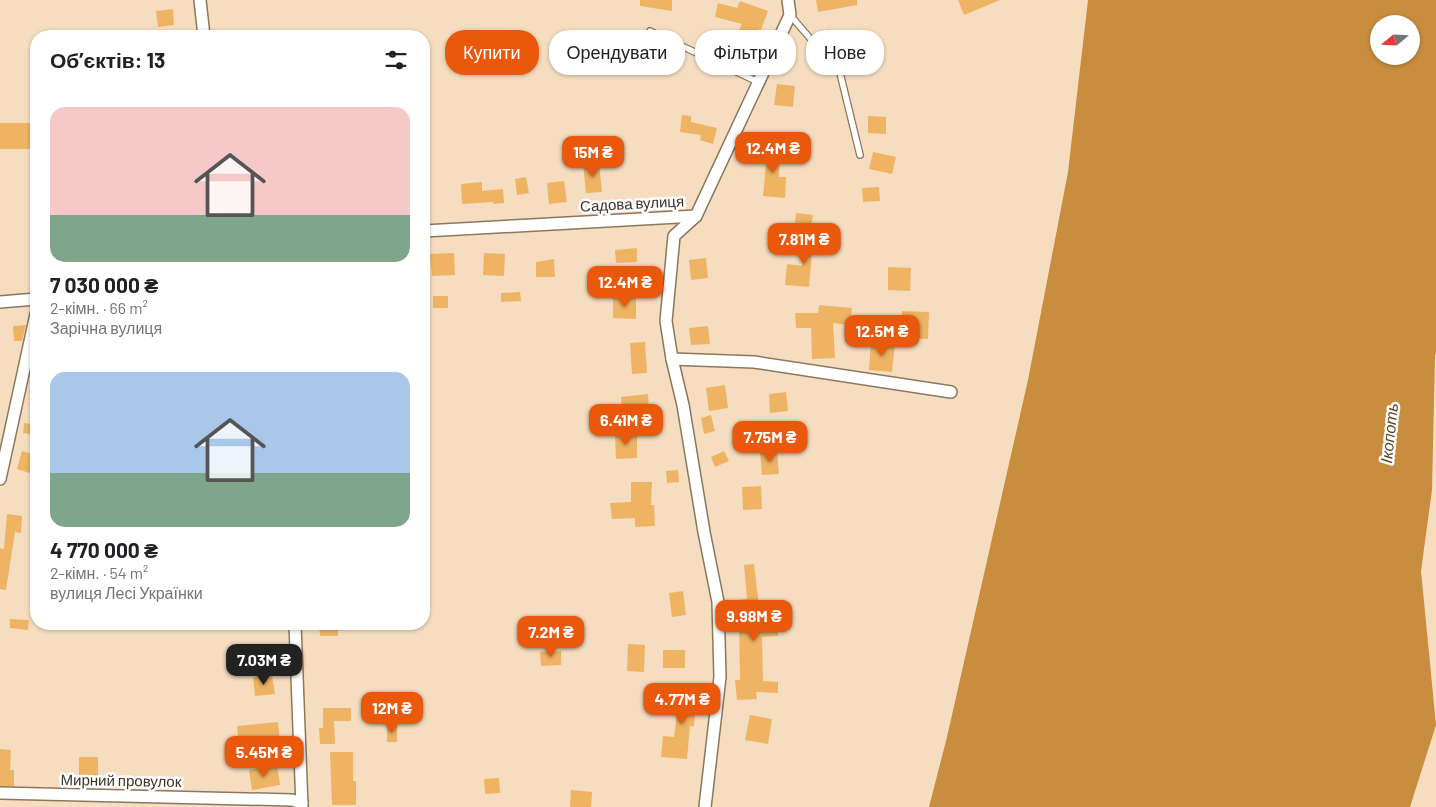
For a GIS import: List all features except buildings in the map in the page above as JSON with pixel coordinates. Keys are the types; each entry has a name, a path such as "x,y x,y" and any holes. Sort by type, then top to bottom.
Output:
{"street":[{"path":"200,0 203,30"},
{"path":"788,0 790,15"},
{"name":"Садова вулиця","path":"430,231 696,216 790,15"},
{"path":"696,216 674,236 666,321 718,602 720,676 706,807"},
{"path":"0,302 30,300"},
{"path":"0,479 30,342"},
{"path":"672,359 754,362 951,392"},
{"path":"295,630 302,805"},
{"name":"Мирний провулок","path":"0,793 292,800 302,805"}],"lane":[{"path":"790,15 840,73 860,155"},
{"path":"685,47 758,82"}],"water":[{"name":"Ікопоть","path":"1088,0 1436,0 1436,353 1432,490 1421,571 1436,725 1410,807 929,807 947,737 1028,380 1068,172"}]}
